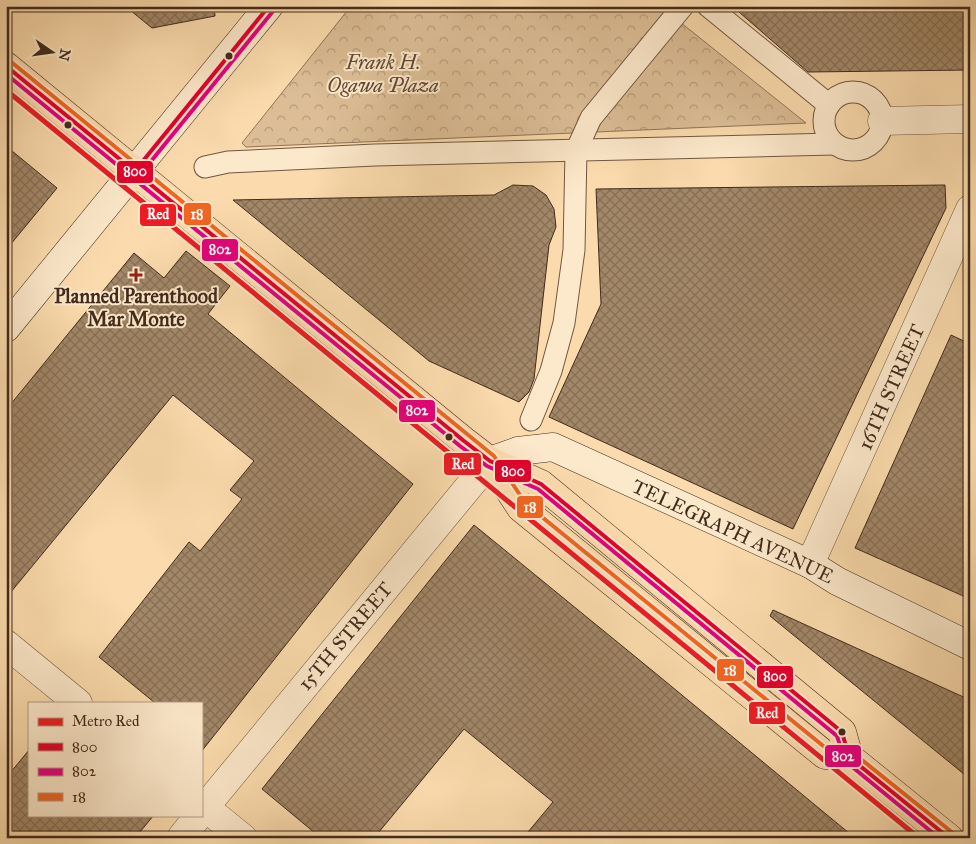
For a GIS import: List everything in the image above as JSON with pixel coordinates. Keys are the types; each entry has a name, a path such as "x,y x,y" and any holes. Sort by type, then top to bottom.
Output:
{"main road":[{"path":"6,66 490,461 541,484 842,732 849,756 950,838"}],"street":[{"path":"6,328 269,6"},
{"path":"531,420 551,371 568,300 576,225 576,151 591,118 683,6"},
{"path":"708,6 829,105"},
{"path":"205,167 231,159 375,155 834,144 851,151 861,150 876,139 882,122 877,106 865,95 849,92 841,95 829,105 825,113 825,130 834,144"},
{"path":"882,122 970,119"},
{"name":"16TH STREET","path":"810,564 970,209"},
{"name":"TELEGRAPH AVENUE","path":"490,461 518,451 553,447 810,564 838,581 970,646"},
{"name":"15TH STREET","path":"202,810 490,461"},
{"path":"6,644 77,702"},
{"path":"202,810 243,838"},
{"name":"15TH STREET","path":"181,838 198,816"}],"green space":[{"name":"Frank H. Ogawa Plaza","path":"351,6 660,6 806,123 246,147 242,143"}],"building":[{"path":"125,6 214,6 215,16 152,28"},
{"path":"732,6 970,6 970,70 808,72"},
{"path":"6,146 57,188 6,250"},
{"path":"513,185 533,186 546,195 554,209 556,227 549,245 534,379 529,392 519,402 429,361 233,200 494,195"},
{"path":"945,185 946,208 793,529 549,417 601,304 596,189"},
{"path":"186,251 230,286 208,314 413,484 202,751 202,702 154,702 99,657 189,542 200,551 242,499 230,490 254,461 173,395 6,598 6,410 134,253 164,278"},
{"path":"951,335 970,344 970,599 855,548"},
{"path":"474,525 855,838 523,838 553,802 464,729 374,838 321,838 262,789"},
{"path":"773,610 970,700 970,779 770,616"},
{"path":"28,751 28,816 153,816 135,838 6,838 6,778"}],"metro line":[{"name":"Red","path":"6,90 919,838"}],"transit line":[{"name":"800","path":"134,172 269,6"},
{"name":"802","path":"139,176 274,10"},
{"name":"18","path":"10,61 494,456 526,504 827,749 852,752 953,833"},
{"name":"800","path":"6,66 464,441 490,461 541,484 842,732 849,757 949,838"},
{"name":"802","path":"6,74 460,446 487,466 538,489 837,736 845,761 939,838"}],"place":[{"name":"Planned Parenthood Mar Monte","path":"136,275"}]}
